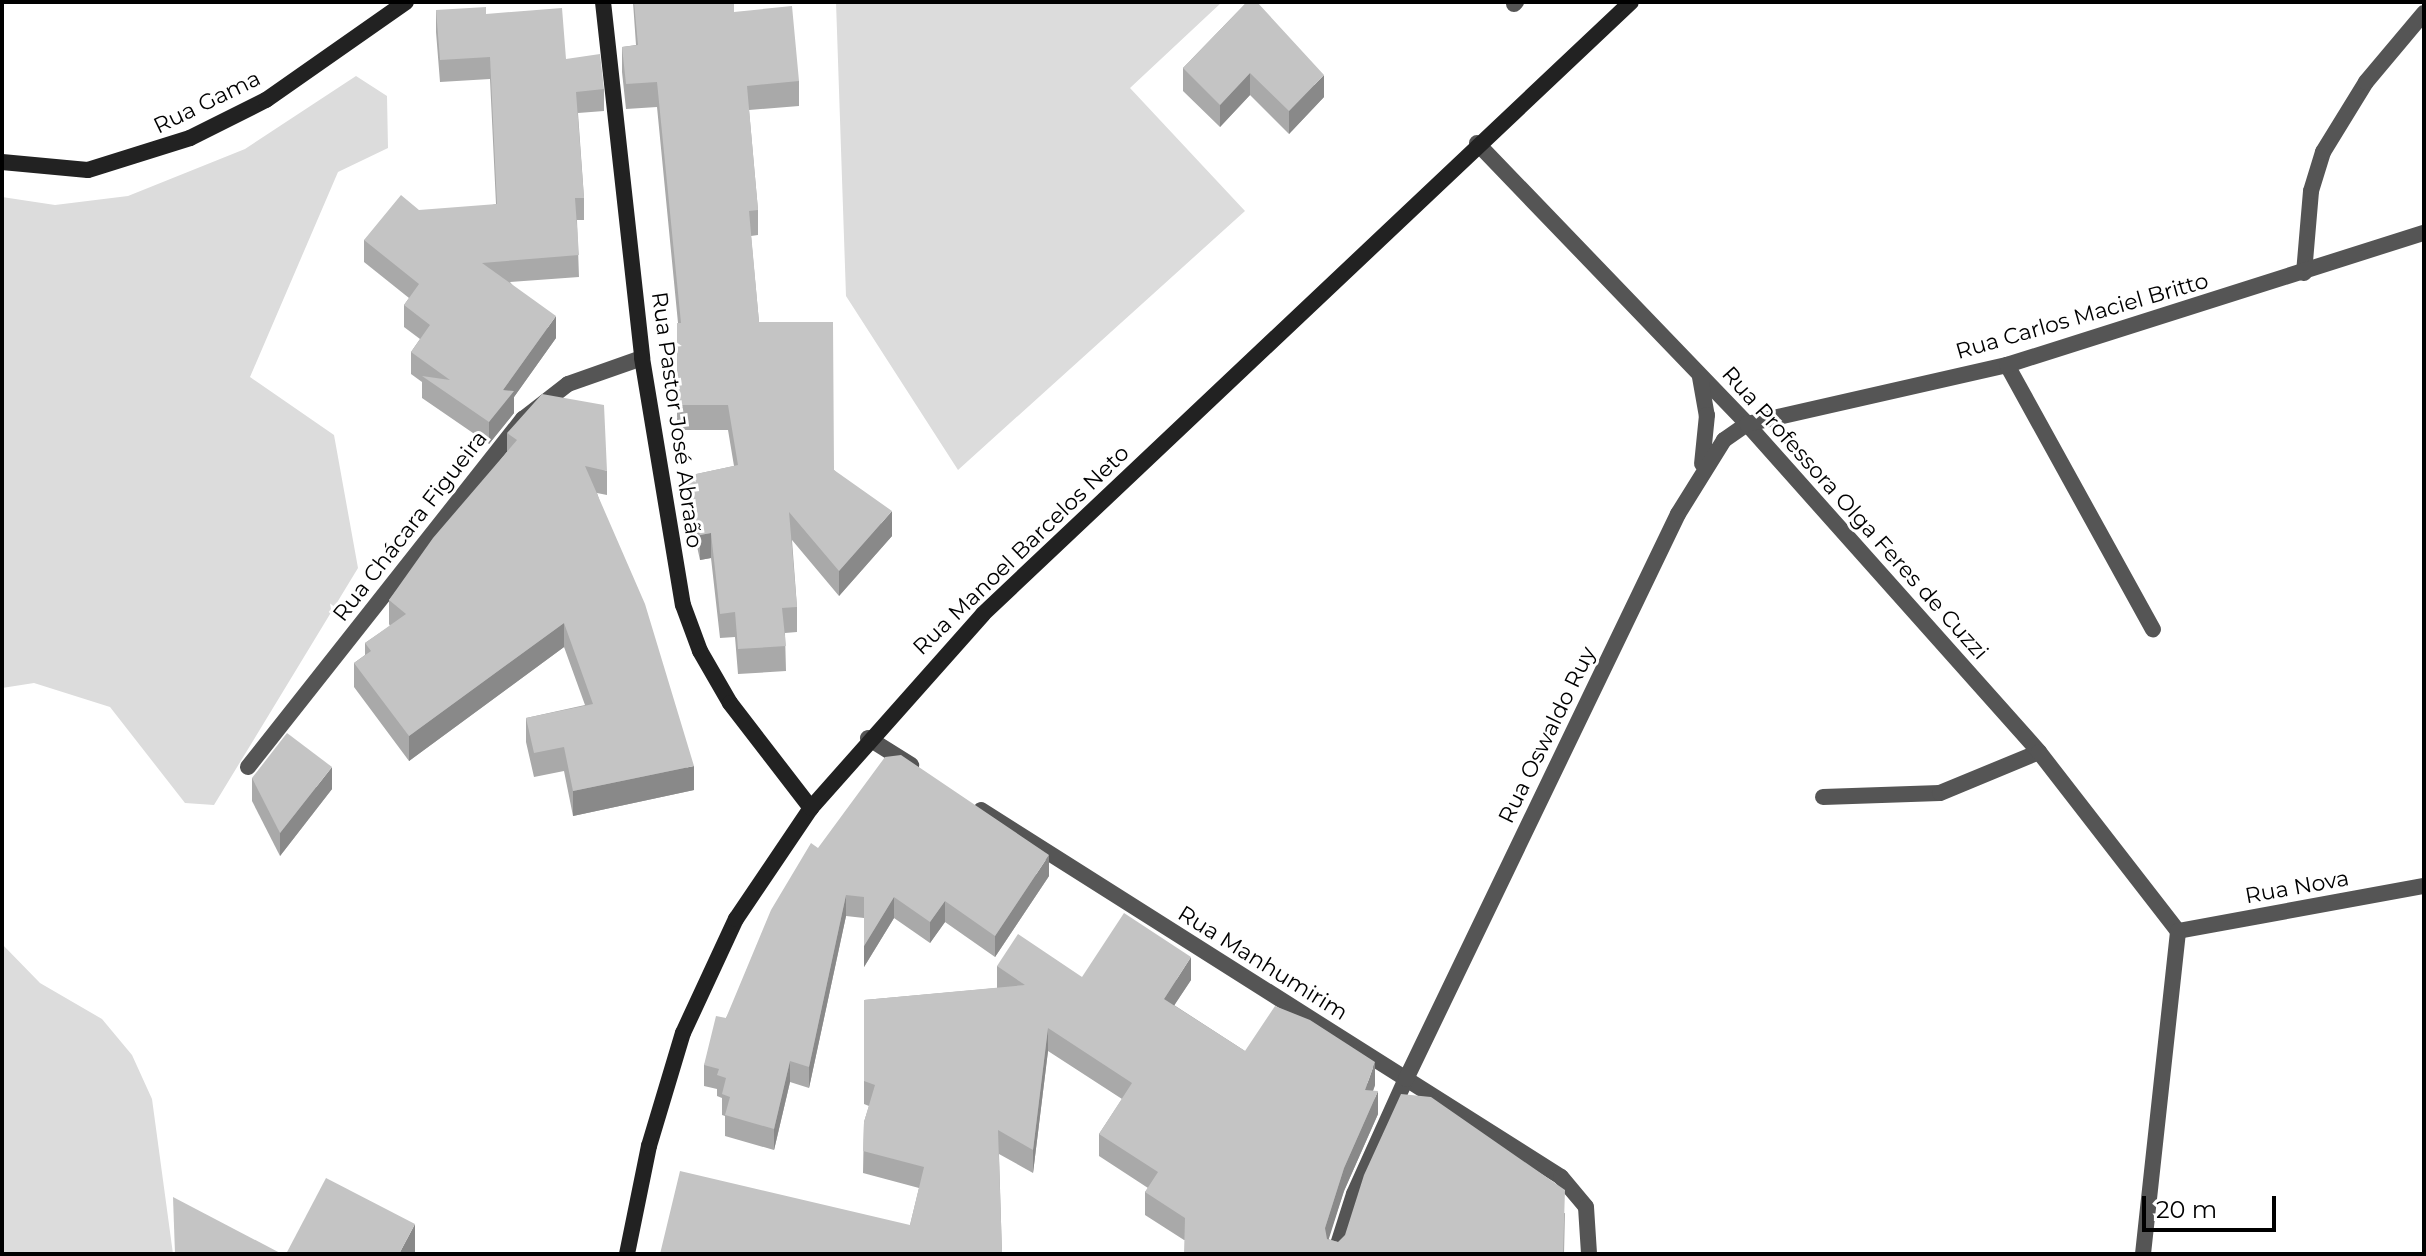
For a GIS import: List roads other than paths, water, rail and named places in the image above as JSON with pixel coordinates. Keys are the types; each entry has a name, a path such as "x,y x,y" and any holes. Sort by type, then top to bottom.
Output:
{"street":[{"name":"Rua Gama","path":"2,162 88,170 190,138 266,100 406,2"},
{"name":"Rua Pastor José Abraão","path":"603,2 642,358 683,605 700,651 730,703 811,808"},
{"name":"Rua Manoel Barcelos Neto","path":"627,1254 649,1146 689,1019 736,919 811,808 868,738 994,604 1477,143 1631,2"},
{"path":"2304,273 2311,191 2323,152 2366,82 2424,13"},
{"name":"Rua Professora Olga Feres de Cuzzi","path":"1477,143 1747,424 2039,752 2178,931"},
{"name":"Rua Carlos Maciel Britto","path":"1747,424 2007,365 2424,233"},
{"name":"Rua Chácara Figueira","path":"248,767 523,419 568,384 642,358"},
{"path":"2007,365 2153,629"},
{"path":"1691,490 1707,442 1698,372"},
{"name":"Rua Oswaldo Ruy","path":"1335,1254 1359,1182 1406,1079 1691,490 1724,440 1747,424"},
{"path":"868,738 922,773"},
{"path":"1823,797 1940,793 2039,752"},
{"name":"Rua Manhumirim","path":"962,798 1571,1185 1591,1224 1589,1254"},
{"name":"Rua Nova","path":"2178,931 2424,886"},
{"path":"2143,1254 2178,931"}]}
